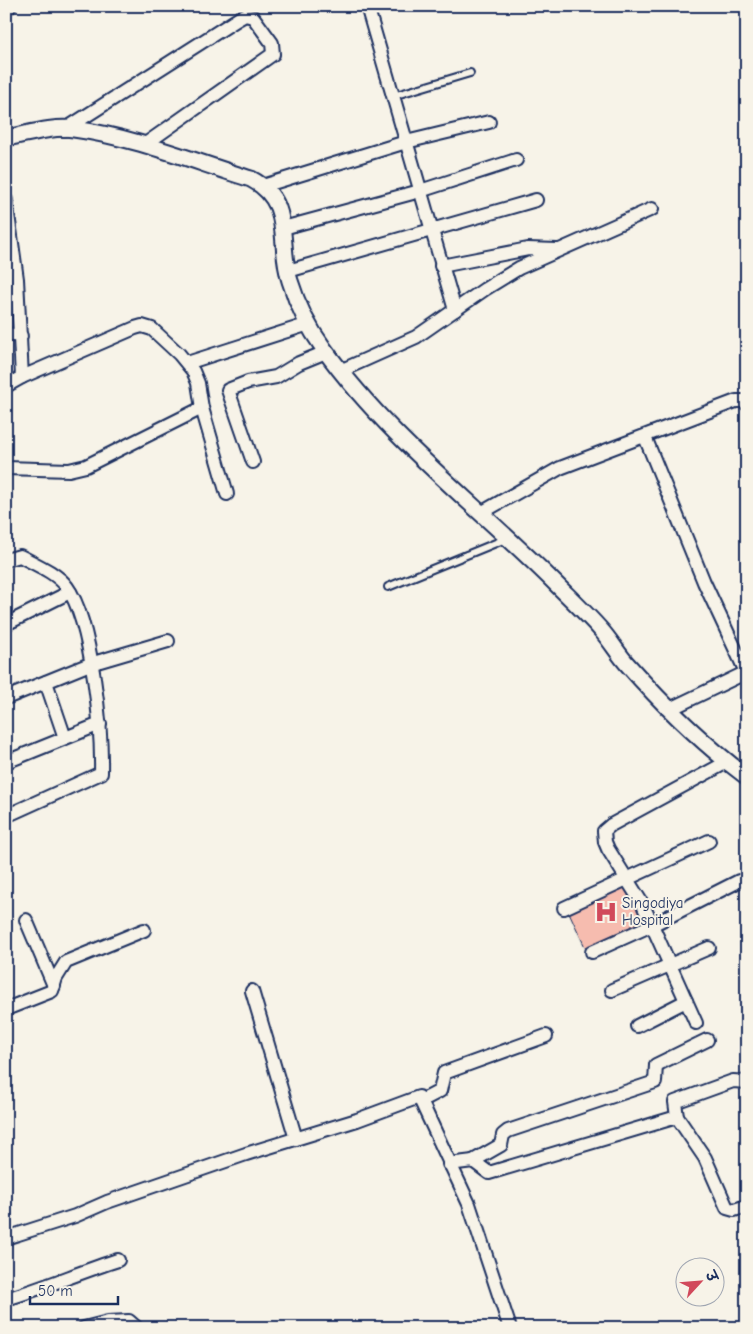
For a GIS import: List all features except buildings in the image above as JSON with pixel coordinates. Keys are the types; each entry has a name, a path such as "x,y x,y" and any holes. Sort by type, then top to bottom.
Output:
{"street":[{"path":"6,9 10,6"},
{"path":"367,6 455,310"},
{"path":"64,130 238,19 245,15 253,17 272,43 273,54 144,145"},
{"path":"263,186 406,142 489,122"},
{"path":"7,137 32,132 73,129 144,145 250,179 263,186 274,199 283,228 289,280 309,324 340,371 388,423 602,630 626,662 670,709 727,762 747,777"},
{"path":"283,228 420,191 516,160"},
{"path":"6,200 12,240 21,336 22,377"},
{"path":"288,270 536,200"},
{"path":"340,371 416,336 502,278 557,250 652,209"},
{"path":"441,266 528,249 557,250"},
{"path":"187,363 309,324"},
{"path":"6,386 22,377 142,326 152,328 187,363 198,383 202,408 227,494"},
{"path":"6,334 21,336"},
{"path":"253,462 228,390 248,382 276,377 299,363 326,352"},
{"path":"481,513 560,468 736,401 745,401"},
{"path":"9,471 70,470 86,466 202,408"},
{"path":"645,437 704,582 746,672 670,709"},
{"path":"6,560 20,556 61,581 70,592 78,607 84,628 100,724 101,773 6,816"},
{"path":"6,624 70,592"},
{"path":"6,698 90,664 168,641"},
{"path":"46,682 65,738"},
{"path":"6,762 100,724"},
{"path":"696,1023 652,926 628,880 604,842 604,831 727,762"},
{"path":"564,908 709,841"},
{"path":"592,952 652,926 739,881"},
{"path":"26,920 54,986"},
{"path":"6,1010 52,992 56,978 66,962 144,930"},
{"path":"612,990 709,948"},
{"path":"252,991 296,1138"},
{"path":"637,1026 686,1001"},
{"path":"421,1101 440,1092 444,1073 546,1036"},
{"path":"449,1164 473,1161 501,1145 503,1135 508,1131 654,1083 657,1080 656,1065 707,1040"},
{"path":"747,1082 733,1081 675,1102 676,1116 705,1158 727,1208 734,1210 747,1206"},
{"path":"6,1238 75,1216 107,1202 246,1154 357,1120 419,1097 469,1204 510,1328"},
{"path":"473,1161 489,1173 676,1116"},
{"path":"6,1299 118,1260"},
{"path":"84,1328 108,1322 129,1321 137,1328"}],"lane":[{"path":"393,96 470,73"},
{"path":"388,587 508,538"}],"place":[{"name":"Singodiya Hospital","path":"606,912"}]}
